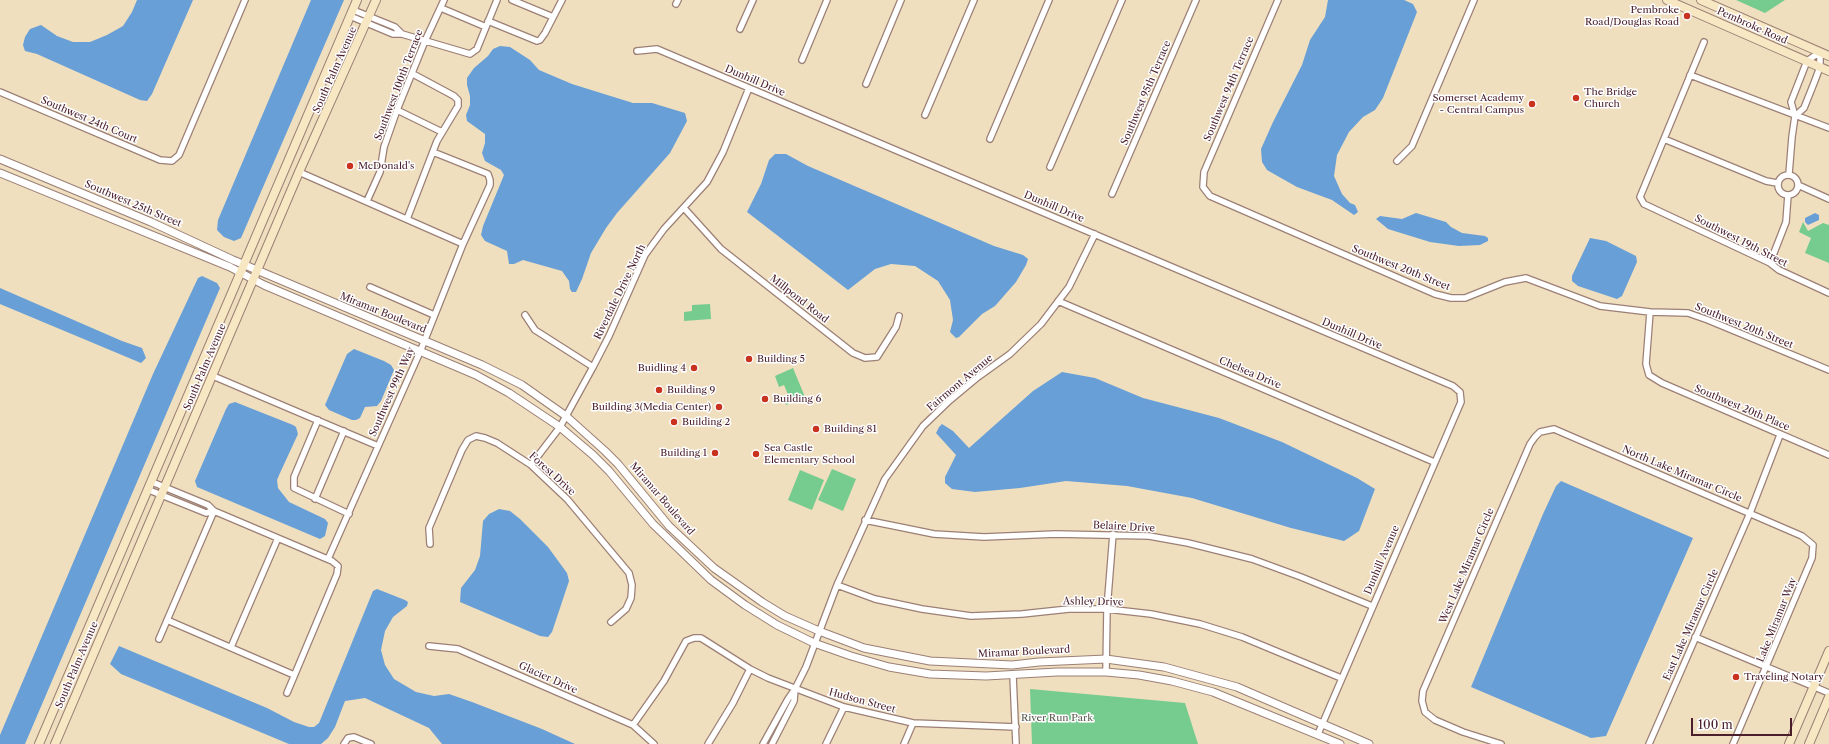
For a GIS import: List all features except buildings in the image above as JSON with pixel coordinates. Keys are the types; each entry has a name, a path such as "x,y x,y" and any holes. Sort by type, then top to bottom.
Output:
{"main road":[{"name":"South Palm Avenue","path":"39,744 149,490 357,0"},
{"name":"South Palm Avenue","path":"55,744 160,495 376,0"},
{"name":"Pembroke Road","path":"1667,0 1829,71"},
{"name":"Pembroke Road","path":"1701,0 1829,56"},
{"path":"1790,744 1829,651"},
{"path":"1809,744 1829,697"}],"street":[{"name":"Southwest 24th Court","path":"0,92 160,160 172,161 179,155 245,0"},
{"name":"Southwest 100th Terrace","path":"367,201 380,172 384,147 397,110 425,41 444,0"},
{"path":"352,13 368,20 395,28 402,34 470,54 478,49 497,0"},
{"path":"512,0 553,17"},
{"path":"441,8 459,16 537,41 540,40 562,0"},
{"path":"740,29 752,0"},
{"path":"802,60 827,0"},
{"path":"866,84 902,0"},
{"path":"925,115 974,0"},
{"path":"990,139 1049,0"},
{"path":"1050,167 1122,0"},
{"name":"Southwest 95th Terrace","path":"1112,194 1196,0"},
{"name":"Southwest 94th Terrace","path":"1203,187 1204,172 1278,0"},
{"path":"1397,160 1412,146 1474,0"},
{"path":"1704,42 1664,139 1766,181 1777,183"},
{"name":"Dunhill Drive","path":"637,51 657,49 1453,386 1460,392"},
{"path":"1789,174 1795,116 1791,102 1807,61 1820,52"},
{"path":"1795,116 1804,108 1820,67 1820,52"},
{"path":"407,219 442,132 458,106 458,100 454,96 412,74"},
{"path":"1690,75 1829,128"},
{"name":"Riverdale Drive North","path":"531,465 560,427 593,367 609,336 645,255 664,229 707,182 723,152 749,88"},
{"path":"397,110 442,132"},
{"name":"Southwest 19th Street","path":"1664,139 1640,197 1644,204 1770,263 1778,270 1829,293"},
{"name":"Southwest 99th Way","path":"328,559 425,341 463,244 490,185 488,174 433,152"},
{"name":"Southwest 25th Street","path":"0,159 151,222 243,269"},
{"path":"300,172 463,244"},
{"name":"Southwest 25th Street","path":"0,173 243,269 257,271"},
{"path":"1777,183 1781,177 1789,174"},
{"path":"1789,174 1795,178 1798,185 1829,199"},
{"path":"1777,183 1780,191 1783,194 1788,195 1795,192 1798,185"},
{"name":"Southwest 20th Street","path":"1203,187 1210,196 1440,295 1451,298 1466,298 1505,282 1526,278 1600,306 1650,312 1688,313 1829,370"},
{"path":"1770,263 1786,222 1788,195"},
{"name":"Millpond Road","path":"684,208 721,249 853,353 865,358 877,357 896,327 900,316"},
{"name":"Fairmont Avenue","path":"763,744 806,667 837,585 885,479 923,426 972,382 1026,340 1040,324 1069,287 1095,234"},
{"name":"Miramar Boulevard","path":"243,269 254,280 490,382 529,405 560,427 593,455 653,524 711,580 745,605 777,625 814,643 889,667 955,676 1013,676 1057,672 1106,672 1138,675 1172,681 1213,692 1340,744"},
{"name":"Miramar Boulevard","path":"257,271 425,341 522,385 566,416 618,464 669,526 714,568 762,602 785,616 819,631 864,648 930,661 1012,665 1045,661 1106,659 1164,667 1237,687 1369,744"},
{"path":"370,287 434,315"},
{"name":"Chelsea Drive","path":"1058,301 1434,462"},
{"name":"Southwest 20th Place","path":"1650,312 1646,364 1649,375 1662,383 1829,455"},
{"path":"525,315 535,330 593,367"},
{"path":"213,376 378,446"},
{"name":"Dunhill Avenue","path":"1318,734 1460,402 1460,392"},
{"path":"318,420 294,477 294,488 349,514"},
{"name":"North Lake Miramar Circle","path":"1540,432 1554,429 1802,536 1813,545"},
{"path":"316,499 344,431"},
{"name":"West Lake Miramar Circle","path":"1501,744 1456,729 1435,720 1425,712 1422,701 1423,691 1530,444 1535,436 1540,432"},
{"name":"East Lake Miramar Circle","path":"1649,744 1750,513 1780,435"},
{"name":"Forest Drive","path":"430,544 429,528 462,450 468,440 476,436 497,443 531,465 567,499 629,573 632,585 631,598 626,609 611,622"},
{"path":"152,482 208,505 214,511 328,559 338,566 337,574 287,693"},
{"path":"149,490 206,513 214,511"},
{"path":"159,639 214,511"},
{"name":"Belaire Drive","path":"866,520 934,534 984,537 1056,534 1113,534 1149,536 1188,543 1252,559 1372,606"},
{"path":"1106,672 1107,609 1113,534"},
{"path":"231,647 278,538"},
{"name":"Lake Miramar Way","path":"1733,744 1768,666 1812,558 1813,545"},
{"name":"Ashley Drive","path":"837,585 875,599 922,609 971,616 1022,614 1069,609 1107,609 1151,614 1200,624 1242,636 1341,678"},
{"path":"167,620 294,675"},
{"path":"1695,637 1768,666 1829,693"},
{"name":"Hudson Street","path":"633,725 664,681 686,641 694,638 701,638 750,668 795,689 844,707 913,723 1016,727"},
{"name":"Glacier Drive","path":"429,646 458,648 633,725 654,744"},
{"path":"708,744 733,703 750,668"},
{"path":"1013,676 1016,744"},
{"name":"Fairmont Avenue","path":"772,744 794,701 795,689"},
{"path":"826,744 844,707"},
{"path":"904,744 913,723"},
{"path":"344,744 348,738 354,737 371,744"}],"green space":[{"path":"1736,0 1785,0 1765,13"},
{"path":"1803,222 1808,231 1823,223 1829,225 1829,263 1805,253 1811,238 1799,232"},
{"path":"710,304 711,319 684,321 684,312 692,311 692,305"},
{"path":"793,368 805,397 786,405 784,400 789,397 784,385 779,387 775,376"},
{"path":"832,469 856,479 843,511 818,500"},
{"path":"800,470 824,480 812,510 788,500"},
{"name":"River Run Park","path":"1030,689 1185,703 1198,744 1032,744"}],"water":[{"path":"137,0 193,0 152,94 147,101 140,100 37,54 25,51 23,45 25,37 30,29 41,25 57,36 73,42 90,42 107,35 123,26 132,12"},
{"path":"311,0 344,0 241,238 234,241 224,237 217,230 218,220"},
{"path":"1328,0 1404,0 1413,4 1417,12 1383,98 1375,110 1363,117 1349,132 1337,155 1334,176 1342,194 1350,203 1355,205 1358,212 1354,215 1332,200 1297,187 1267,170 1262,162 1261,149 1302,65 1310,40 1325,17"},
{"path":"500,46 510,47 530,60 539,70 572,84 633,103 652,103 685,113 687,121 670,153 617,213 606,228 591,253 576,292 572,292 570,289 569,281 562,271 523,260 514,264 509,264 507,251 485,241 481,235 483,226 504,175 501,170 485,161 482,153 485,143 485,134 467,121 466,115 470,105 470,96 467,78 474,68 488,56 493,49"},
{"path":"775,154 786,154 808,166 994,246 1023,255 1028,259 1026,265 1016,282 995,306 982,314 959,337 956,338 950,332 953,320 950,300 938,281 915,266 891,264 875,269 848,290 747,212 761,184 769,160"},
{"path":"1416,213 1446,222 1451,227 1462,233 1485,236 1488,238 1488,241 1480,245 1459,246 1430,242 1388,229 1376,219 1380,216 1402,219"},
{"path":"1815,213 1819,215 1819,220 1808,225 1805,222 1805,218"},
{"path":"1590,238 1606,241 1636,256 1637,262 1622,296 1617,299 1578,286 1572,281 1572,276"},
{"path":"202,276 217,283 220,288 25,744 0,744 0,735 153,374 198,278"},
{"path":"0,288 122,341 142,348 146,358 141,363 0,304"},
{"path":"354,349 384,361 391,365 394,370 381,401 377,406 365,407 360,418 352,420 329,410 325,405 347,354"},
{"path":"1062,372 1095,378 1143,398 1219,418 1282,442 1357,478 1375,489 1359,531 1344,541 1291,528 1192,498 1127,486 1066,481 1020,488 975,492 952,489 945,483 945,477 956,455 936,433 942,424 953,431 969,448 1033,391"},
{"path":"235,402 296,427 298,434 277,480 278,488 289,502 325,519 328,523 325,536 320,539 197,487 195,481 226,409 229,404"},
{"path":"1561,481 1693,538 1606,736 1591,738 1471,687 1543,514 1556,486"},
{"path":"499,509 510,511 520,519 548,547 567,573 569,581 552,632 548,637 540,636 460,602 461,588 475,570 480,556 483,521 489,514"},
{"path":"377,589 408,602 407,606 393,617 385,631 381,650 385,665 394,679 416,692 434,696 449,694 542,729 575,744 442,744 429,728 365,698 345,701 335,727 328,738 321,744 289,744 121,674 110,664 119,646 267,708 294,722 309,727 314,727 319,723 373,591"}],"place":[{"name":"Pembroke Road/Douglas Road","path":"1687,16"},
{"name":"The Bridge Church","path":"1576,98"},
{"name":"Somerset Academy - Central Campus","path":"1532,104"},
{"name":"McDonald's","path":"350,166"},
{"name":"Building 5","path":"749,359"},
{"name":"Buidling 4","path":"694,368"},
{"name":"Building 9","path":"659,390"},
{"name":"Building 6","path":"765,399"},
{"name":"Building 3(Media Center)","path":"719,407"},
{"name":"Building 2","path":"674,422"},
{"name":"Building 81","path":"816,429"},
{"name":"Building 1","path":"715,453"},
{"name":"Sea Castle Elementary School","path":"756,454"},
{"name":"Traveling Notary","path":"1736,677"}]}
